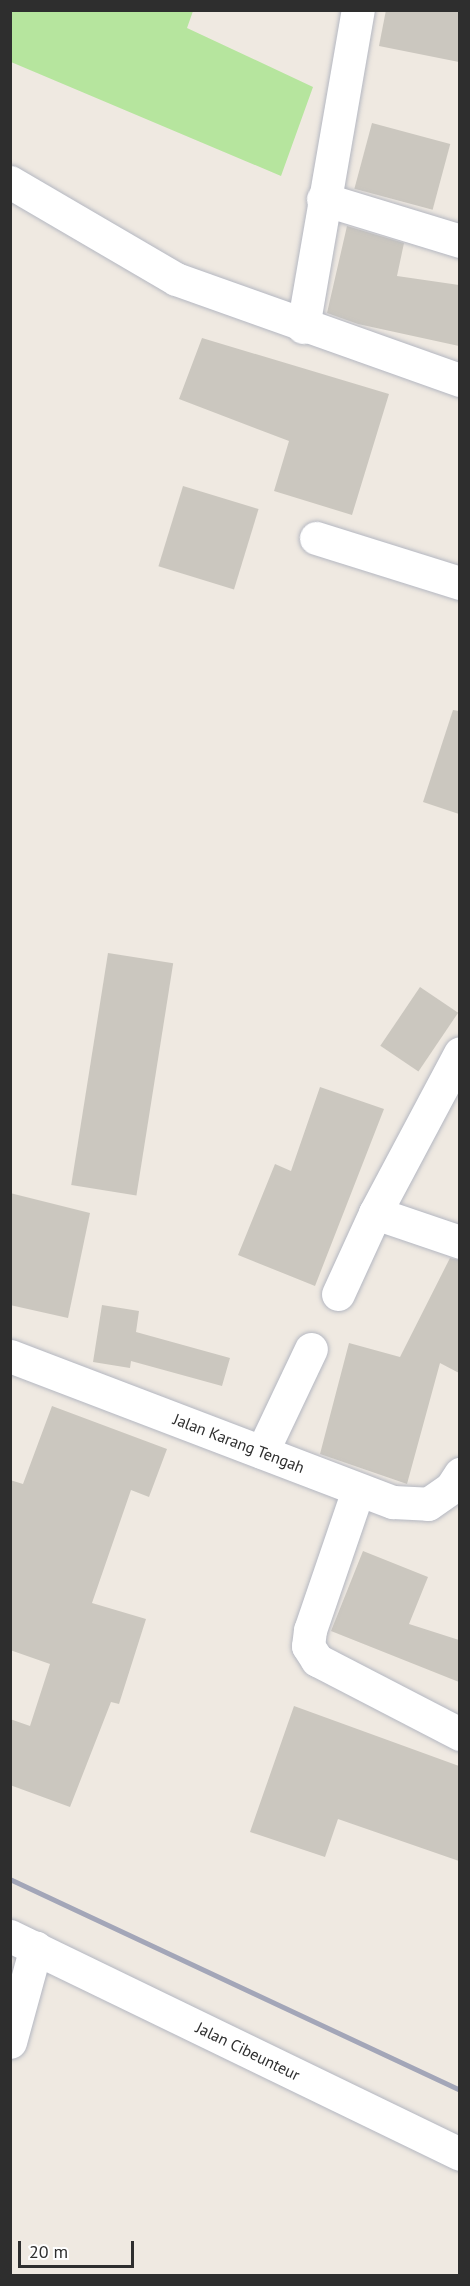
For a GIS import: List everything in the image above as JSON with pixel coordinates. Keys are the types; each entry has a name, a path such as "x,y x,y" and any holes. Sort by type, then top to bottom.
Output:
{"street":[{"path":"303,327 323,199 358,10"},
{"path":"10,182 176,279 303,327 459,380"},
{"path":"323,199 459,241"},
{"path":"316,538 459,583"},
{"path":"338,1294 375,1213 459,1053"},
{"path":"375,1213 459,1242"},
{"path":"262,1452 311,1349"},
{"name":"Jalan Karang Tengah","path":"10,1356 393,1502 428,1504 451,1488 459,1474"},
{"path":"358,1490 310,1630 308,1646 317,1660 459,1734"},
{"path":"10,2042 23,1941"},
{"name":"Jalan Cibeunteur","path":"23,1941 459,2154"}],"green space":[{"path":"10,11 193,11 187,28 313,87 281,176 11,62"}],"building":[{"path":"386,10 459,10 459,62 379,46"},
{"path":"372,123 450,144 433,210 354,189"},
{"path":"347,226 404,243 397,276 459,285 459,346 358,324 327,313"},
{"path":"202,338 389,394 352,515 274,491 289,441 179,399"},
{"path":"183,486 259,509 234,589 158,566"},
{"path":"453,710 459,711 459,814 423,802"},
{"path":"108,953 173,963 136,1195 71,1185"},
{"path":"420,987 458,1013 418,1072 380,1046"},
{"path":"320,1087 384,1109 315,1286 238,1255 275,1164 291,1171"},
{"path":"10,1193 90,1213 68,1318 10,1305"},
{"path":"450,1258 459,1260 459,1373 440,1363 407,1484 320,1454 349,1343 400,1357"},
{"path":"102,1305 139,1311 136,1332 230,1358 222,1386 131,1361 130,1368 93,1362"},
{"path":"52,1406 167,1449 149,1497 131,1490 92,1603 146,1619 119,1704 111,1702 70,1807 10,1785 10,1719 30,1726 50,1664 10,1650 10,1480 23,1484"},
{"path":"363,1551 428,1577 409,1624 459,1640 459,1682 331,1631"},
{"path":"294,1706 459,1766 459,1861 338,1819 325,1857 250,1832"}],"railway":[{"path":"10,1879 460,2090"}]}
